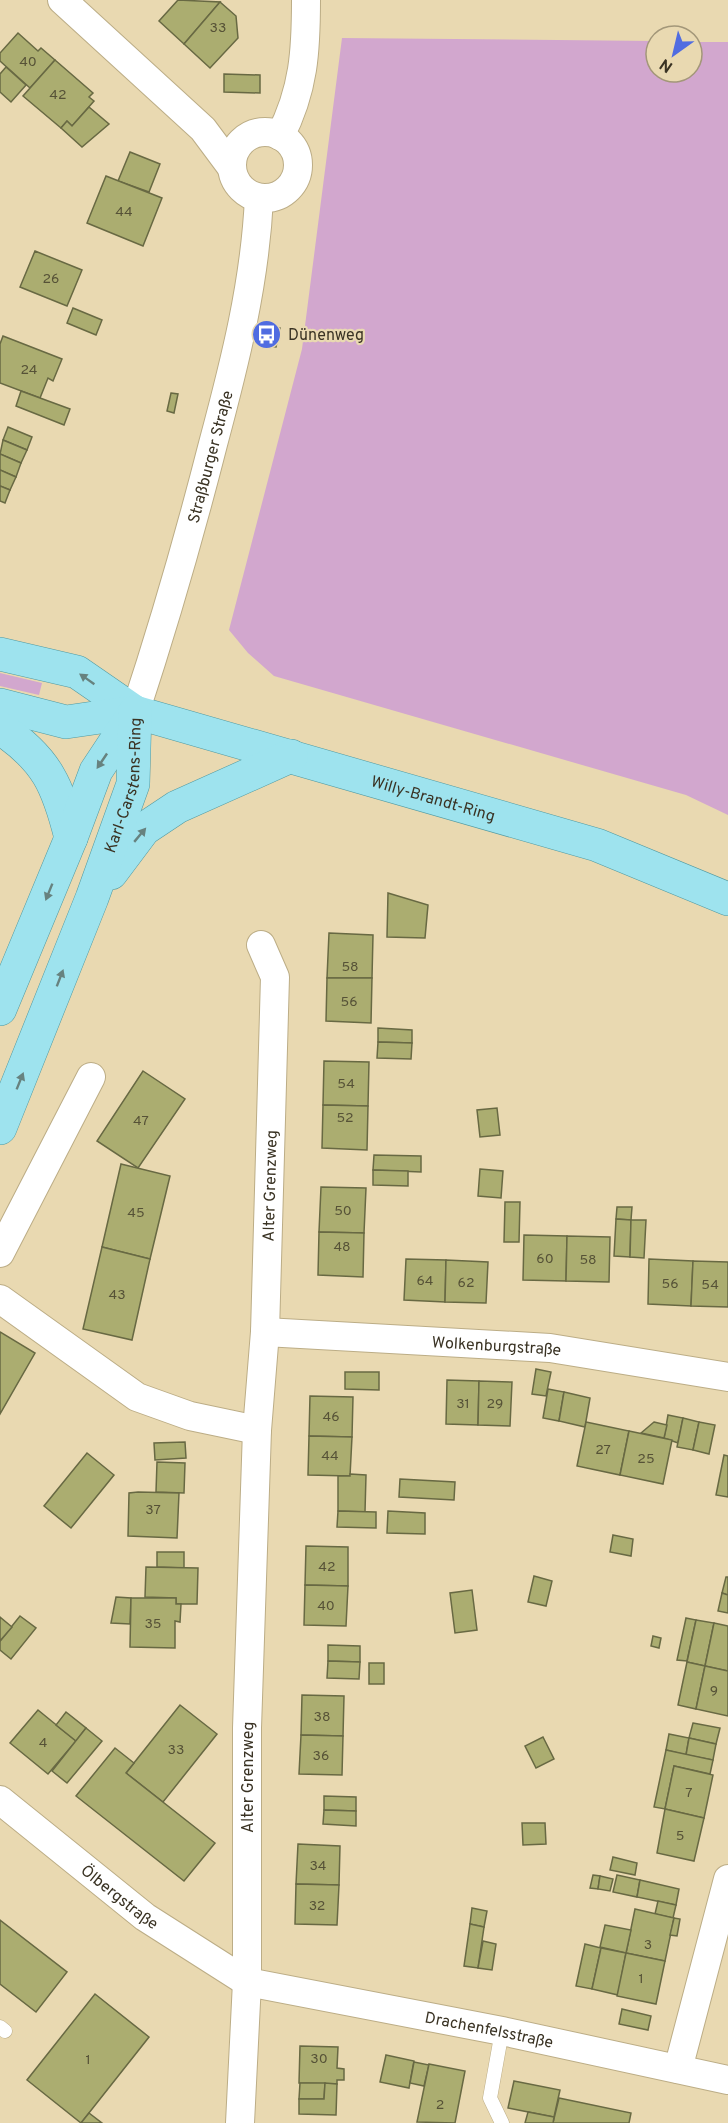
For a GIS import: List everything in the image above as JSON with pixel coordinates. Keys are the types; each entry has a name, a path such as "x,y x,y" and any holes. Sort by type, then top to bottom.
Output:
{"main road":[{"name":"Willy-Brandt-Ring","path":"0,654 77,672 135,712 597,845 728,899"},
{"name":"Willy-Brandt-Ring","path":"0,705 66,722 135,712"},
{"name":"Karl-Carstens-Ring","path":"0,1009 71,838 96,771 135,712"},
{"name":"Karl-Carstens-Ring","path":"0,1128 92,898 133,784 135,712"},
{"path":"0,728 27,746 43,767 61,798 71,838"},
{"path":"92,898 144,829 177,807 211,790 291,756"}],"street":[{"path":"62,0 203,129 232,168 240,186 259,198 278,196 291,186 297,177 297,154 288,141 280,136 265,132 245,139 203,129"},
{"path":"280,136 295,108 302,78 306,0"},
{"path":"232,168 233,158 245,139"},
{"name":"Straßburger Straße","path":"135,712 175,586 243,330 257,251 259,198"},
{"name":"Alter Grenzweg","path":"240,2123 247,1982 247,1728 257,1430 265,1332 275,977 261,945"},
{"path":"0,1253 91,1077"},
{"path":"0,1299 137,1397 190,1416 257,1430"},
{"name":"Wolkenburgstraße","path":"265,1332 550,1348 728,1377"},
{"name":"Ölbergstraße","path":"0,1800 145,1917 247,1982"},
{"path":"678,2069 728,1879"},
{"name":"Drachenfelsstraße","path":"247,1982 502,2031 728,2080"}],"lane":[{"path":"502,2031 490,2098 502,2123"}],"shaded area":[{"path":"342,38 644,41 644,84 704,84 704,42 728,42 728,815 686,795 274,676 248,653 229,630 302,349"},
{"path":"0,673 42,683 39,695 0,686"}],"building":[{"path":"178,0 220,2 184,44 159,21"},
{"path":"220,2 236,16 238,38 210,68 184,44"},
{"path":"18,33 38,51 41,48 55,60 30,88 0,61 0,53"},
{"path":"55,60 93,93 89,97 94,101 72,126 67,121 61,128 23,96"},
{"path":"6,67 26,85 11,102 0,92 0,74"},
{"path":"224,74 260,75 260,93 224,92"},
{"path":"89,107 109,124 82,147 61,128 67,121 72,126"},
{"path":"130,152 160,164 149,192 118,181"},
{"path":"106,176 162,198 143,246 87,223"},
{"path":"35,251 82,270 67,306 20,287"},
{"path":"73,308 102,320 96,335 67,323"},
{"path":"273,326 280,328 276,347 269,346"},
{"path":"3,336 62,359 53,381 48,378 40,398 0,383 0,344"},
{"path":"21,391 70,409 64,425 16,406"},
{"path":"171,393 178,394 174,413 167,411"},
{"path":"8,427 32,437 27,450 3,440"},
{"path":"3,440 27,450 21,463 0,454"},
{"path":"0,454 21,463 16,477 0,470"},
{"path":"0,470 16,477 10,490 0,486"},
{"path":"0,486 10,490 5,503 0,501"},
{"path":"388,893 428,905 425,938 387,937"},
{"path":"329,933 373,935 372,978 327,978"},
{"path":"327,978 372,978 371,1023 326,1021"},
{"path":"378,1028 412,1030 412,1043 378,1042"},
{"path":"378,1042 412,1043 411,1059 377,1058"},
{"path":"324,1061 369,1062 368,1106 323,1105"},
{"path":"143,1071 185,1099 138,1168 97,1141"},
{"path":"323,1105 368,1106 367,1150 322,1148"},
{"path":"497,1108 500,1135 480,1137 477,1110"},
{"path":"374,1155 421,1156 421,1172 373,1170"},
{"path":"121,1164 170,1176 150,1259 102,1247"},
{"path":"480,1169 503,1171 501,1198 478,1196"},
{"path":"373,1170 408,1171 408,1186 373,1185"},
{"path":"321,1187 366,1188 364,1233 319,1232"},
{"path":"505,1202 520,1202 519,1242 504,1242"},
{"path":"617,1207 632,1207 631,1220 616,1219"},
{"path":"616,1219 631,1220 630,1257 614,1256"},
{"path":"631,1220 646,1220 644,1258 630,1257"},
{"path":"319,1232 364,1233 363,1277 318,1275"},
{"path":"524,1235 567,1236 566,1281 523,1280"},
{"path":"567,1236 610,1237 609,1282 566,1281"},
{"path":"102,1247 150,1259 132,1340 83,1329"},
{"path":"406,1259 446,1260 445,1302 404,1300"},
{"path":"649,1259 693,1261 691,1306 648,1304"},
{"path":"446,1260 488,1262 486,1303 445,1302"},
{"path":"693,1261 728,1262 728,1307 691,1306"},
{"path":"0,1332 35,1353 0,1414"},
{"path":"536,1369 551,1372 546,1396 532,1394"},
{"path":"345,1372 379,1372 379,1390 345,1389"},
{"path":"447,1380 479,1381 478,1425 446,1424"},
{"path":"479,1381 512,1382 510,1426 478,1425"},
{"path":"548,1389 564,1392 559,1421 543,1418"},
{"path":"564,1392 590,1398 585,1427 559,1421"},
{"path":"310,1396 353,1397 352,1437 309,1436"},
{"path":"668,1415 683,1418 678,1443 664,1438"},
{"path":"683,1418 699,1422 693,1450 677,1447"},
{"path":"586,1422 629,1431 620,1475 577,1466"},
{"path":"654,1422 667,1425 664,1438 641,1433"},
{"path":"699,1422 715,1425 709,1454 693,1450"},
{"path":"629,1431 672,1440 663,1484 620,1475"},
{"path":"309,1436 352,1437 350,1476 308,1475"},
{"path":"185,1442 186,1458 155,1460 154,1443"},
{"path":"87,1453 114,1475 71,1528 44,1506"},
{"path":"724,1455 728,1456 728,1497 716,1495"},
{"path":"157,1462 185,1463 184,1493 156,1492"},
{"path":"350,1474 366,1475 365,1512 338,1511 338,1476 350,1476"},
{"path":"400,1479 455,1482 454,1500 399,1497"},
{"path":"129,1493 179,1493 177,1538 128,1536"},
{"path":"338,1511 376,1512 376,1528 337,1527"},
{"path":"388,1511 425,1513 425,1534 387,1533"},
{"path":"613,1535 633,1539 631,1556 610,1552"},
{"path":"306,1546 348,1547 348,1586 305,1585"},
{"path":"157,1552 184,1552 184,1568 157,1567"},
{"path":"146,1567 198,1568 197,1604 176,1604 176,1598 145,1597"},
{"path":"534,1576 552,1581 546,1606 528,1602"},
{"path":"726,1577 728,1577 728,1595 722,1593"},
{"path":"305,1585 348,1586 346,1626 304,1625"},
{"path":"472,1590 477,1630 455,1633 450,1593"},
{"path":"722,1593 728,1595 728,1613 718,1611"},
{"path":"116,1597 131,1598 130,1624 111,1623"},
{"path":"131,1598 176,1598 176,1604 181,1604 180,1622 175,1621 175,1648 130,1647"},
{"path":"20,1616 36,1628 11,1659 0,1650 0,1641"},
{"path":"0,1617 12,1627 0,1641"},
{"path":"686,1618 696,1620 687,1661 677,1660"},
{"path":"696,1620 714,1623 705,1666 687,1662"},
{"path":"714,1623 728,1626 728,1671 705,1666"},
{"path":"653,1636 661,1638 659,1648 651,1646"},
{"path":"328,1645 360,1646 360,1662 328,1661"},
{"path":"328,1661 360,1662 359,1679 327,1678"},
{"path":"687,1662 705,1666 696,1709 678,1705"},
{"path":"369,1663 384,1663 384,1684 369,1684"},
{"path":"705,1666 728,1671 728,1716 696,1709"},
{"path":"302,1695 344,1696 343,1736 301,1735"},
{"path":"180,1705 217,1734 163,1802 126,1773"},
{"path":"38,1710 76,1741 48,1774 10,1743"},
{"path":"66,1712 86,1728 76,1741 56,1725"},
{"path":"693,1723 720,1728 716,1744 689,1738"},
{"path":"86,1728 102,1741 67,1783 52,1771"},
{"path":"669,1734 689,1738 686,1755 666,1750"},
{"path":"301,1735 343,1736 342,1775 299,1774"},
{"path":"543,1737 554,1759 536,1768 525,1746"},
{"path":"689,1738 716,1744 713,1760 686,1755"},
{"path":"115,1748 134,1763 126,1773 215,1843 184,1881 76,1796"},
{"path":"666,1750 713,1760 710,1774 674,1766 665,1809 654,1807"},
{"path":"674,1766 713,1775 704,1818 665,1809"},
{"path":"324,1796 356,1797 356,1811 324,1810"},
{"path":"665,1809 704,1818 694,1861 657,1853"},
{"path":"324,1810 356,1811 356,1826 323,1824"},
{"path":"522,1823 545,1823 546,1844 523,1845"},
{"path":"298,1844 340,1846 339,1885 296,1884"},
{"path":"613,1857 637,1863 635,1875 610,1870"},
{"path":"593,1875 600,1876 598,1889 590,1888"},
{"path":"617,1875 640,1880 637,1897 613,1892"},
{"path":"600,1876 613,1879 610,1891 598,1889"},
{"path":"640,1880 679,1889 676,1905 637,1897"},
{"path":"296,1884 339,1885 337,1925 295,1924"},
{"path":"658,1901 676,1905 673,1918 655,1914"},
{"path":"472,1908 487,1911 484,1927 470,1924"},
{"path":"635,1909 674,1918 665,1961 626,1953"},
{"path":"674,1918 680,1919 677,1936 670,1935"},
{"path":"0,1920 67,1972 36,2012 0,1984"},
{"path":"470,1924 484,1927 478,1968 464,1966"},
{"path":"605,1925 631,1930 626,1953 600,1947"},
{"path":"483,1941 496,1944 492,1970 478,1968"},
{"path":"585,1944 601,1948 592,1989 576,1986"},
{"path":"601,1948 626,1953 618,1995 592,1989"},
{"path":"626,1953 665,1961 656,2004 617,1996"},
{"path":"95,1994 149,2037 81,2123 27,2080"},
{"path":"622,2009 651,2016 648,2030 619,2024"},
{"path":"300,2046 338,2047 337,2068 344,2069 344,2080 337,2080 337,2084 299,2083"},
{"path":"386,2055 414,2061 409,2088 380,2082"},
{"path":"414,2062 429,2065 424,2086 410,2083"},
{"path":"429,2064 465,2071 455,2123 417,2122"},
{"path":"514,2081 560,2090 554,2117 508,2108"},
{"path":"300,2083 325,2083 324,2099 299,2099"},
{"path":"325,2083 337,2084 336,2115 299,2114 299,2099 324,2099"},
{"path":"559,2098 631,2113 629,2123 553,2123"},
{"path":"528,2112 554,2117 553,2123 525,2123"},
{"path":"89,2113 102,2123 81,2123"}],"place":[{"name":"Dünenweg","path":"267,334"}]}
